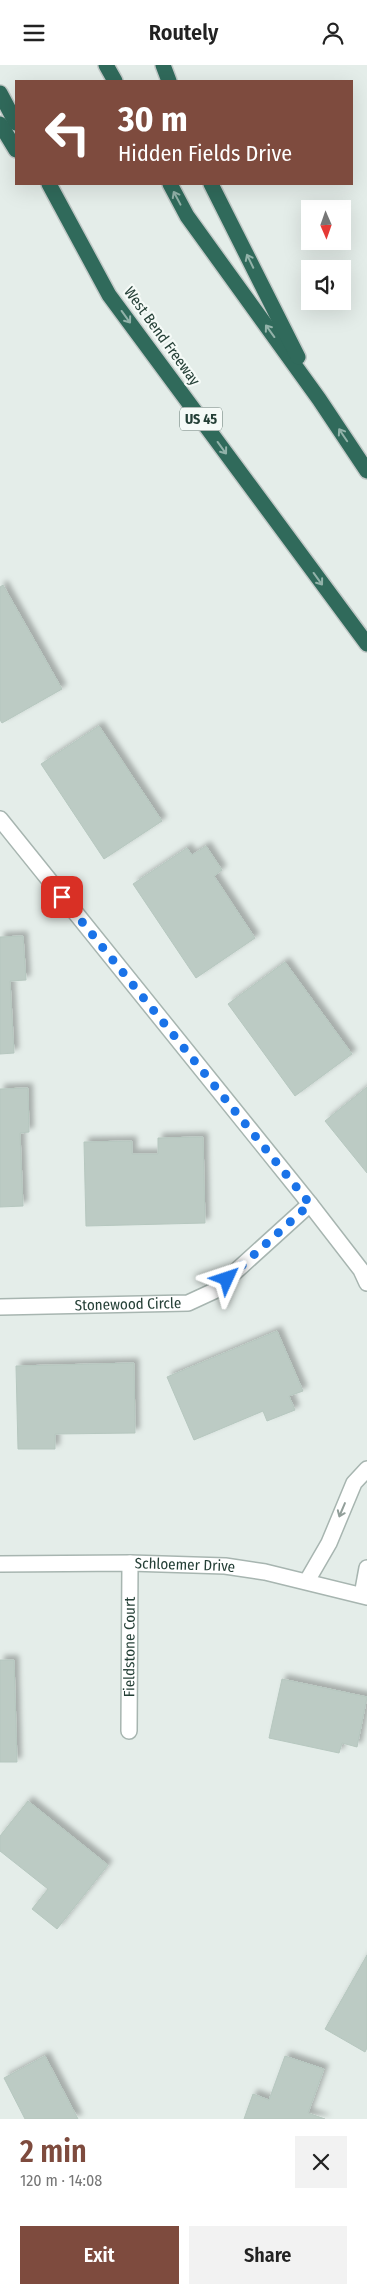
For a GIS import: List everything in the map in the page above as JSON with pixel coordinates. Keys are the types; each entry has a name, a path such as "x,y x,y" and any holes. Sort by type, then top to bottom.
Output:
{"highway":[{"path":"106,65 114,80"},
{"path":"163,65 169,80"},
{"path":"0,93 15,121"},
{"path":"0,124 15,147"},
{"path":"39,185 109,295"},
{"name":"West Bend Freeway","path":"50,185 109,295 367,644"},
{"path":"171,185 187,216 319,399 367,471"},
{"path":"212,185 319,399"}],"street":[{"path":"0,819 310,1204 361,1270 367,1283"},
{"name":"Stonewood Circle","path":"0,1307 188,1303 214,1291 310,1204"},
{"path":"307,1581 329,1543 354,1483 367,1469"},
{"name":"Schloemer Drive","path":"0,1564 130,1563 224,1566 266,1572 365,1596"},
{"name":"Fieldstone Court","path":"129,1731 130,1563"},
{"path":"365,1596 367,1568"}],"building":[{"path":"3,585 62,689 2,723 0,720 0,587"},
{"path":"99,726 162,821 104,859 41,764"},
{"path":"206,846 222,870 214,876 255,938 196,978 133,884 187,848 192,855"},
{"path":"23,936 26,980 10,981 14,1053 0,1054 0,937"},
{"path":"285,962 352,1054 295,1096 228,1004"},
{"path":"367,1087 367,1173 325,1121"},
{"path":"28,1088 29,1132 20,1133 23,1206 0,1207 0,1089"},
{"path":"203,1137 205,1223 86,1226 84,1142 132,1141 132,1154 158,1154 158,1138"},
{"path":"277,1331 303,1391 289,1396 295,1410 267,1421 263,1411 194,1440 167,1377"},
{"path":"134,1363 135,1433 55,1434 55,1449 18,1449 16,1366"},
{"path":"0,1660 14,1660 17,1762 0,1762"},
{"path":"282,1679 367,1697 357,1747 342,1743 339,1753 269,1738"},
{"path":"28,1801 108,1865 57,1929 32,1909 48,1889 0,1851 0,1836"},
{"path":"367,1955 367,2048 365,2052 325,2029"},
{"path":"45,2056 78,2119 25,2119 4,2078"},
{"path":"285,2056 324,2069 308,2113 325,2119 244,2119 253,2094 269,2100"}],"route":[{"path":"62,897 310,1204 227,1279"}]}
